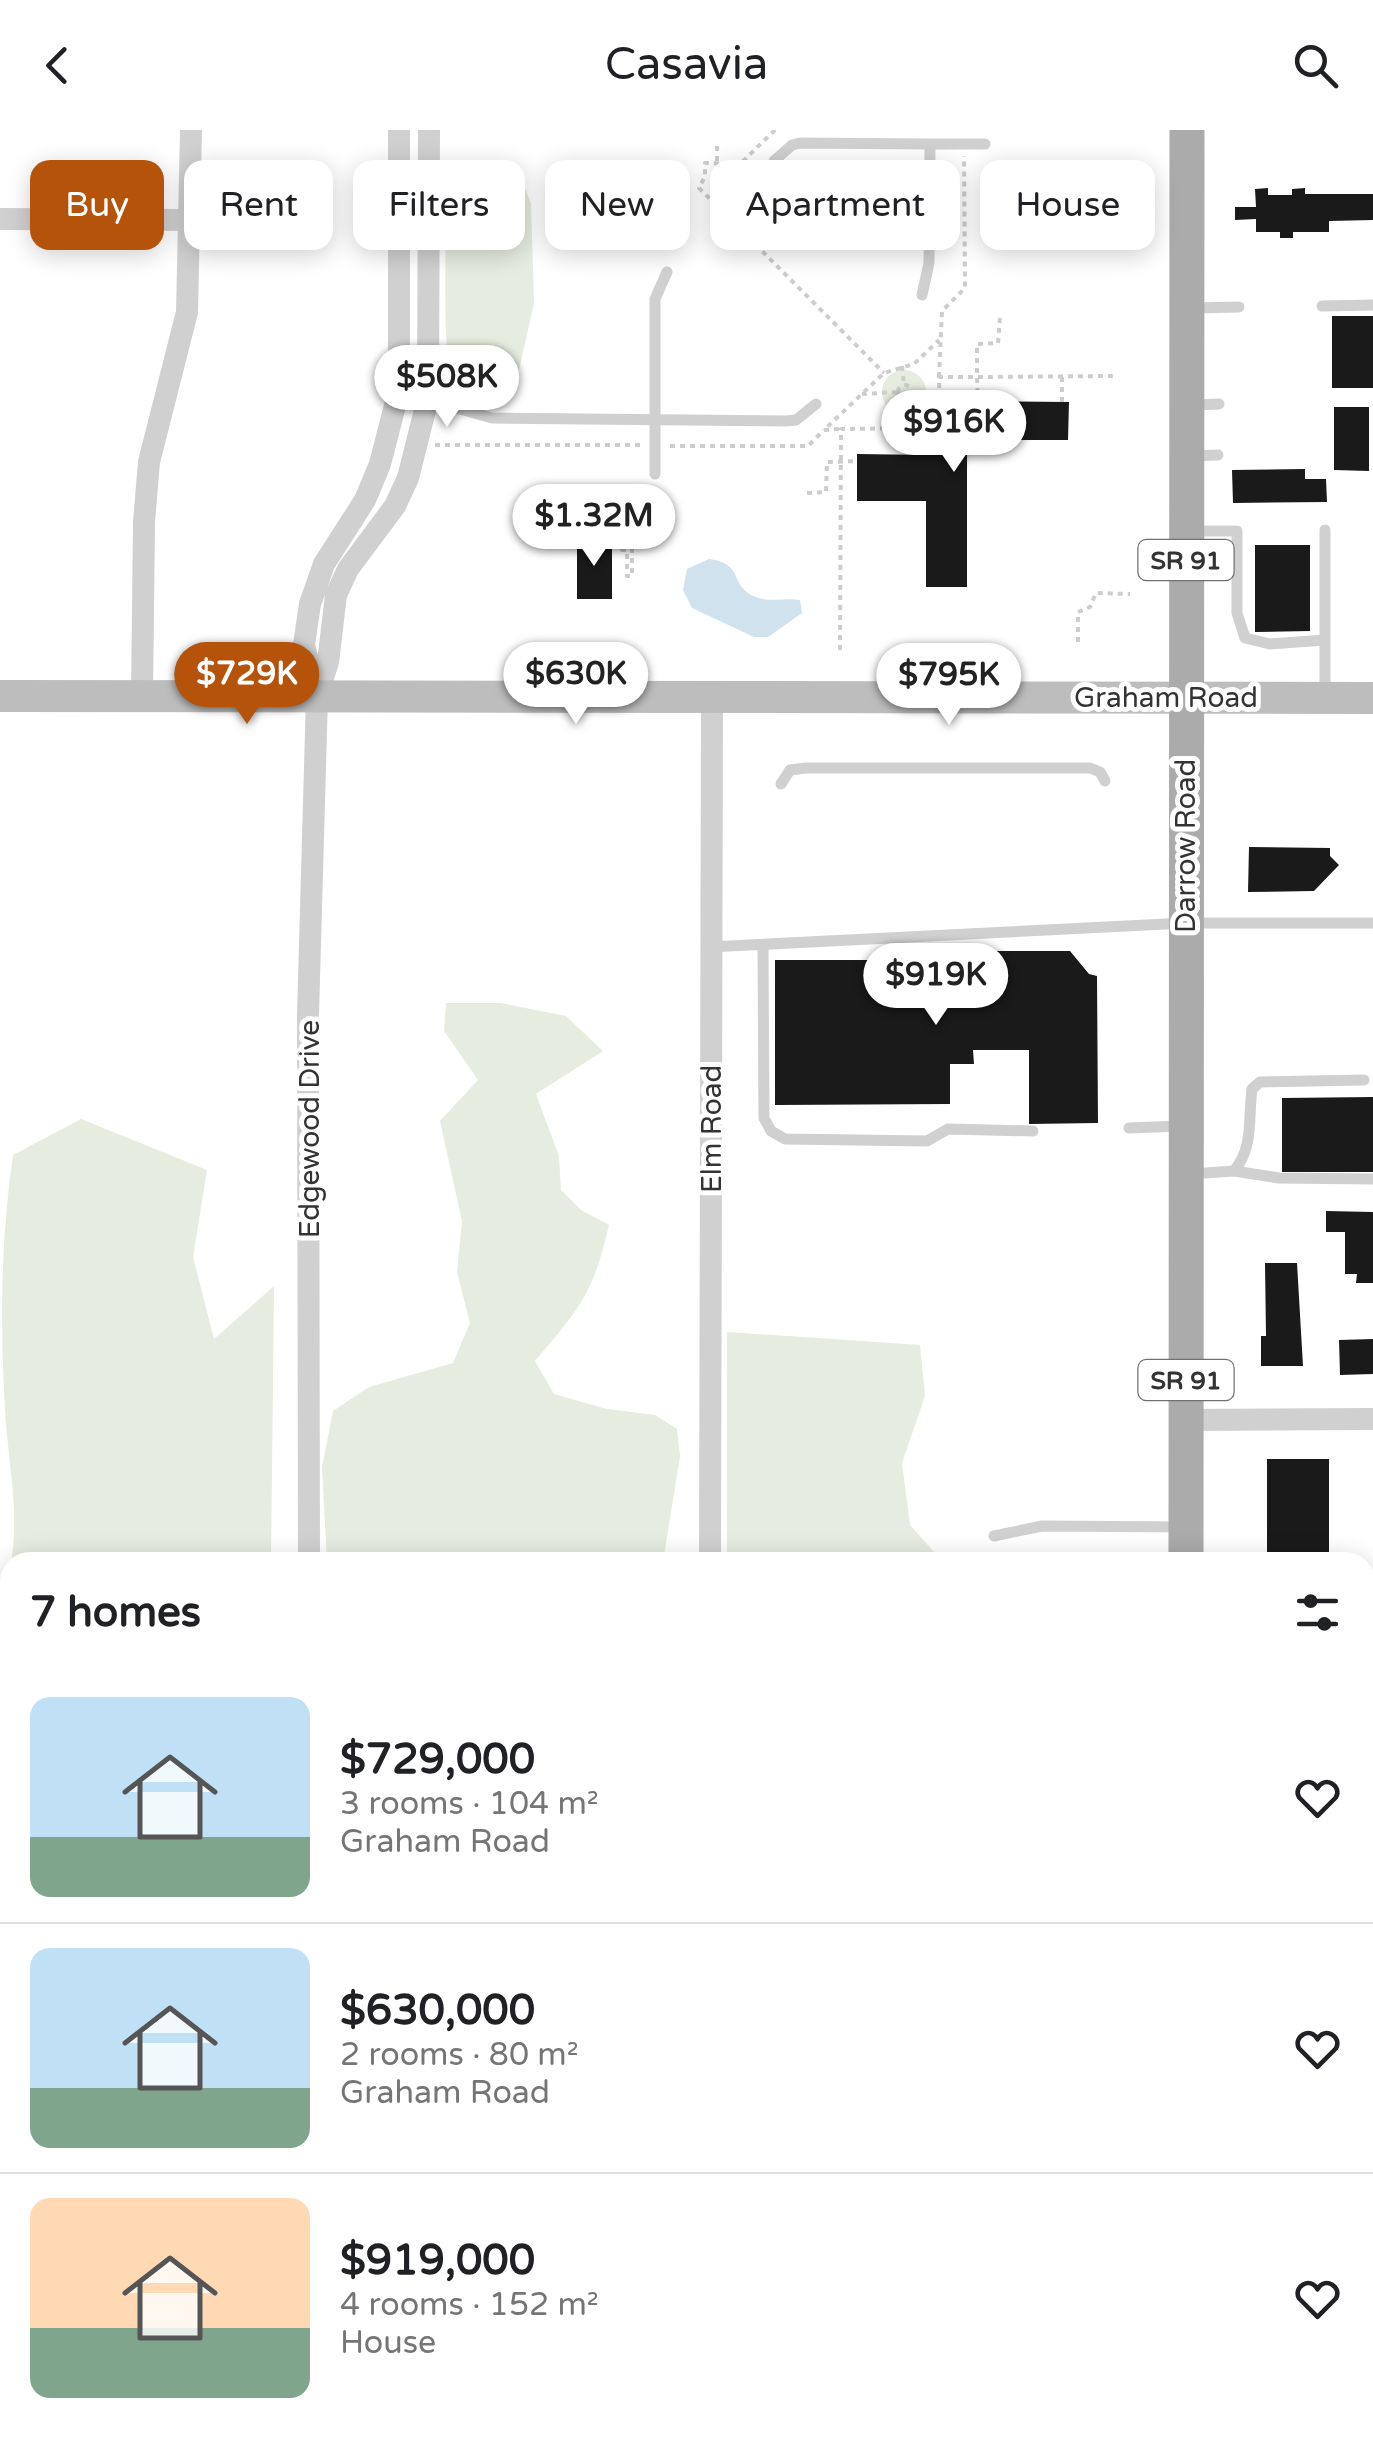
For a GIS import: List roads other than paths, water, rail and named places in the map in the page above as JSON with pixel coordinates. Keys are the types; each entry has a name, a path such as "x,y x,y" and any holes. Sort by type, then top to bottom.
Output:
{"main road":[{"name":"Darrow Road","path":"1186,130 1186,308 1202,404 1202,455 1186,531 1186,1552"},
{"name":"Graham Road","path":"0,696 1373,698"}],"street":[{"path":"190,160 191,130"},
{"path":"317,696 304,645 310,604 324,564 365,500 398,392 399,130"},
{"path":"317,696 328,662 336,596 361,548 395,506 408,478 428,398 429,130"},
{"path":"0,220 184,220"},
{"path":"142,695 144,522 149,462 187,312 188,250"},
{"name":"Edgewood Drive","path":"309,1552 308,1015 317,696"},
{"name":"Elm Road","path":"710,1552 712,696"},
{"path":"1186,1420 1373,1420"}],"lane":[{"path":"775,160 800,143 985,144"},
{"path":"922,294 928,263 930,144"},
{"path":"655,474 655,299 667,272"},
{"path":"1322,306 1373,305"},
{"path":"1186,308 1239,307"},
{"path":"398,392 492,418 786,422 796,420 816,404"},
{"path":"1325,698 1326,530"},
{"path":"1186,531 1237,531 1237,612 1245,638 1270,644 1325,640"},
{"path":"780,784 790,770 806,768 1090,768 1100,772 1105,781"},
{"path":"710,947 1186,924 1373,924"},
{"path":"763,945 764,1118 777,1136 927,1141 948,1129 1033,1131"},
{"path":"1234,1171 1249,1144 1252,1089 1260,1082 1364,1080"},
{"path":"1129,1128 1186,1126"},
{"path":"1186,1174 1234,1171 1280,1178 1373,1179"},
{"path":"994,1536 1042,1526 1186,1527"}],"water":[{"path":"709,559 732,569 751,595 800,600 802,613 768,637 754,637 692,608 683,590 687,569"}]}
